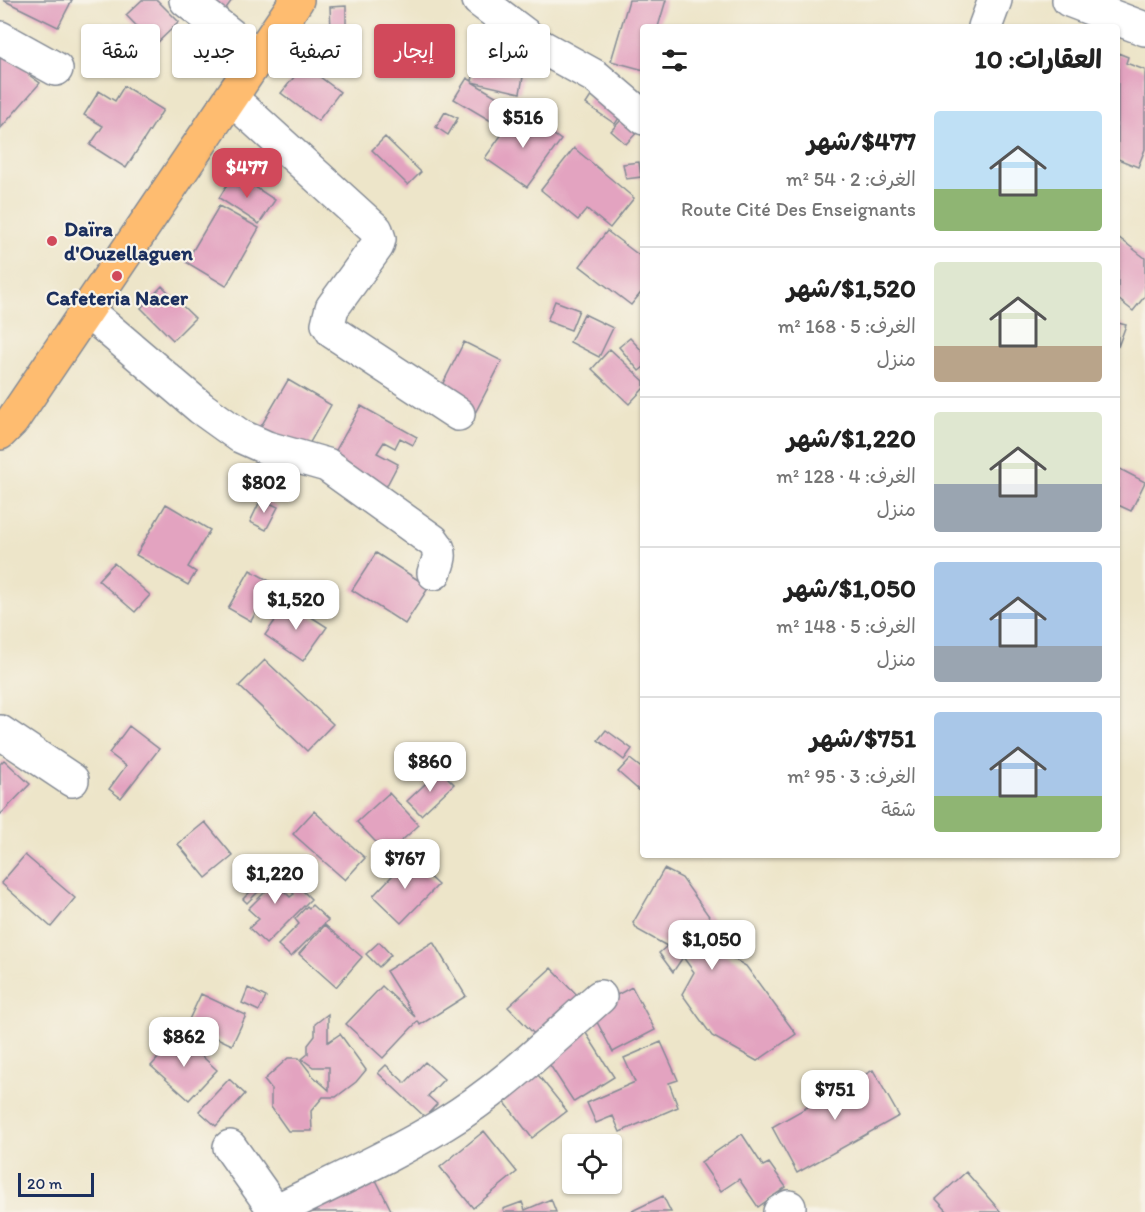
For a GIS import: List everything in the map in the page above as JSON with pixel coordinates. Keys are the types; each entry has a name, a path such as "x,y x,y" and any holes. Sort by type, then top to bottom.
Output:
{"main road":[{"path":"0,433 12,421 260,58 297,0"}],"street":[{"path":"186,0 260,58"},
{"path":"479,0 540,46 596,77 640,115"},
{"path":"986,24 995,0"},
{"path":"1069,0 1145,28"},
{"path":"0,38 57,69"},
{"path":"232,99 376,230 379,239 377,246 332,308 328,324 333,332 458,414"},
{"path":"87,311 201,408 240,436 267,448 327,465 433,541 439,548 441,557 434,573"},
{"path":"0,732 72,780"},
{"path":"230,1147 275,1212 445,1124 495,1089 600,997"}],"building":[{"path":"3,0 72,0 58,27"},
{"path":"142,0 157,0 179,22 172,24 172,29 160,40 160,24 135,24 126,15"},
{"path":"204,0 232,0 222,14"},
{"path":"629,0 666,0 659,24 640,24 640,69 611,61"},
{"path":"346,6 346,24 331,24 330,7"},
{"path":"0,52 31,71 29,75 40,83 0,129"},
{"path":"1120,54 1128,57 1126,63 1145,70 1145,149 1138,167 1120,160"},
{"path":"293,78 321,78 340,92 318,121 281,93"},
{"path":"467,78 472,81 473,78 523,78 520,93 472,82 509,104 496,124 454,99"},
{"path":"124,86 163,110 126,168 90,145 103,126 84,115 99,91 115,101"},
{"path":"597,87 627,106 615,124 586,104"},
{"path":"519,110 561,140 527,187 485,158"},
{"path":"630,110 640,121 640,129 626,144 611,131"},
{"path":"445,112 458,118 448,135 436,127"},
{"path":"385,137 421,172 408,185 372,150"},
{"path":"574,148 634,198 610,228 587,209 578,220 541,190"},
{"path":"639,162 640,177 626,179 623,164"},
{"path":"234,173 275,200 259,224 219,198"},
{"path":"219,206 259,228 226,286 186,262"},
{"path":"607,231 640,256 640,294 631,305 580,266"},
{"path":"1120,239 1145,258 1145,296 1133,311 1120,301"},
{"path":"162,286 195,318 173,340 141,308"},
{"path":"555,301 579,310 571,330 547,321"},
{"path":"584,314 613,328 599,357 570,342"},
{"path":"1120,324 1126,325 1120,342"},
{"path":"630,338 640,349 640,370 639,371 619,347"},
{"path":"464,342 502,361 474,415 437,395"},
{"path":"610,349 640,377 640,392 629,404 592,369"},
{"path":"288,380 331,405 304,453 260,428"},
{"path":"361,406 417,437 413,445 400,438 395,448 384,442 377,453 398,464 385,489 331,459"},
{"path":"1120,469 1145,482 1131,511 1120,506"},
{"path":"261,499 278,507 266,530 250,522"},
{"path":"166,504 210,530 188,567 196,572 188,585 136,555"},
{"path":"376,553 429,587 405,624 352,590"},
{"path":"114,563 150,595 135,612 98,580"},
{"path":"250,570 273,583 251,621 228,608"},
{"path":"288,602 327,627 303,661 265,635"},
{"path":"265,660 333,724 307,751 239,686"},
{"path":"129,726 159,749 121,798 109,789 126,766 109,753"},
{"path":"606,730 632,749 624,760 598,740"},
{"path":"630,759 640,767 640,791 618,772"},
{"path":"4,760 30,784 0,815 0,764"},
{"path":"440,770 454,784 421,815 407,801"},
{"path":"389,793 419,825 387,854 357,822"},
{"path":"314,811 365,858 345,880 293,834"},
{"path":"205,822 233,856 206,878 178,844"},
{"path":"25,855 75,898 51,927 1,883"},
{"path":"409,858 438,885 401,923 373,896"},
{"path":"277,865 311,899 266,944 249,928 259,919 248,909 275,882 290,897 294,894 275,875 247,903 243,899"},
{"path":"664,869 682,878 723,936 716,949 746,966 796,1034 757,1061 712,1036 682,994 694,972 683,957 673,972 659,953 667,946 638,930 633,923"},
{"path":"312,905 328,920 291,957 278,945 299,924 295,919 307,906 309,908"},
{"path":"325,925 362,957 336,987 299,954"},
{"path":"379,942 391,955 379,967 366,954"},
{"path":"433,942 466,996 420,1025 418,1021 383,1058 346,1024 382,986 415,1017 386,971"},
{"path":"551,968 582,1000 540,1040 508,1007"},
{"path":"632,987 655,1030 613,1052 590,1009"},
{"path":"248,988 266,997 259,1011 242,1003"},
{"path":"201,994 246,1015 232,1045 187,1024"},
{"path":"328,1014 328,1042 340,1034 366,1070 356,1082 336,1097 323,1097 311,1111 312,1131 288,1131 271,1107 271,1089 264,1080 288,1058 299,1058 313,1076 329,1090 329,1067 313,1067 302,1059 308,1054 308,1045 315,1036 315,1024"},
{"path":"584,1030 614,1077 574,1102 544,1056"},
{"path":"179,1035 217,1070 189,1100 151,1066"},
{"path":"661,1042 678,1080 669,1083 678,1107 620,1132 613,1116 596,1123 587,1103 635,1082 624,1058"},
{"path":"425,1062 444,1079 428,1096 437,1104 425,1117 378,1073 386,1065 405,1083"},
{"path":"534,1070 567,1111 532,1138 500,1096"},
{"path":"873,1070 899,1116 797,1173 772,1127"},
{"path":"229,1079 245,1094 216,1126 199,1111"},
{"path":"484,1131 517,1172 473,1208 440,1167"},
{"path":"742,1134 763,1166 769,1163 786,1187 758,1207 739,1179 721,1191 701,1162"},
{"path":"966,1172 1001,1212 948,1212 936,1199"},
{"path":"373,1174 392,1212 305,1212"},
{"path":"663,1196 671,1212 630,1212"},
{"path":"551,1199 556,1212 504,1212 503,1209 522,1202 525,1210"}],"place":[{"name":"Daïra d'Ouzellaguen","path":"52,241"},
{"name":"Cafeteria Nacer","path":"117,276"}]}
